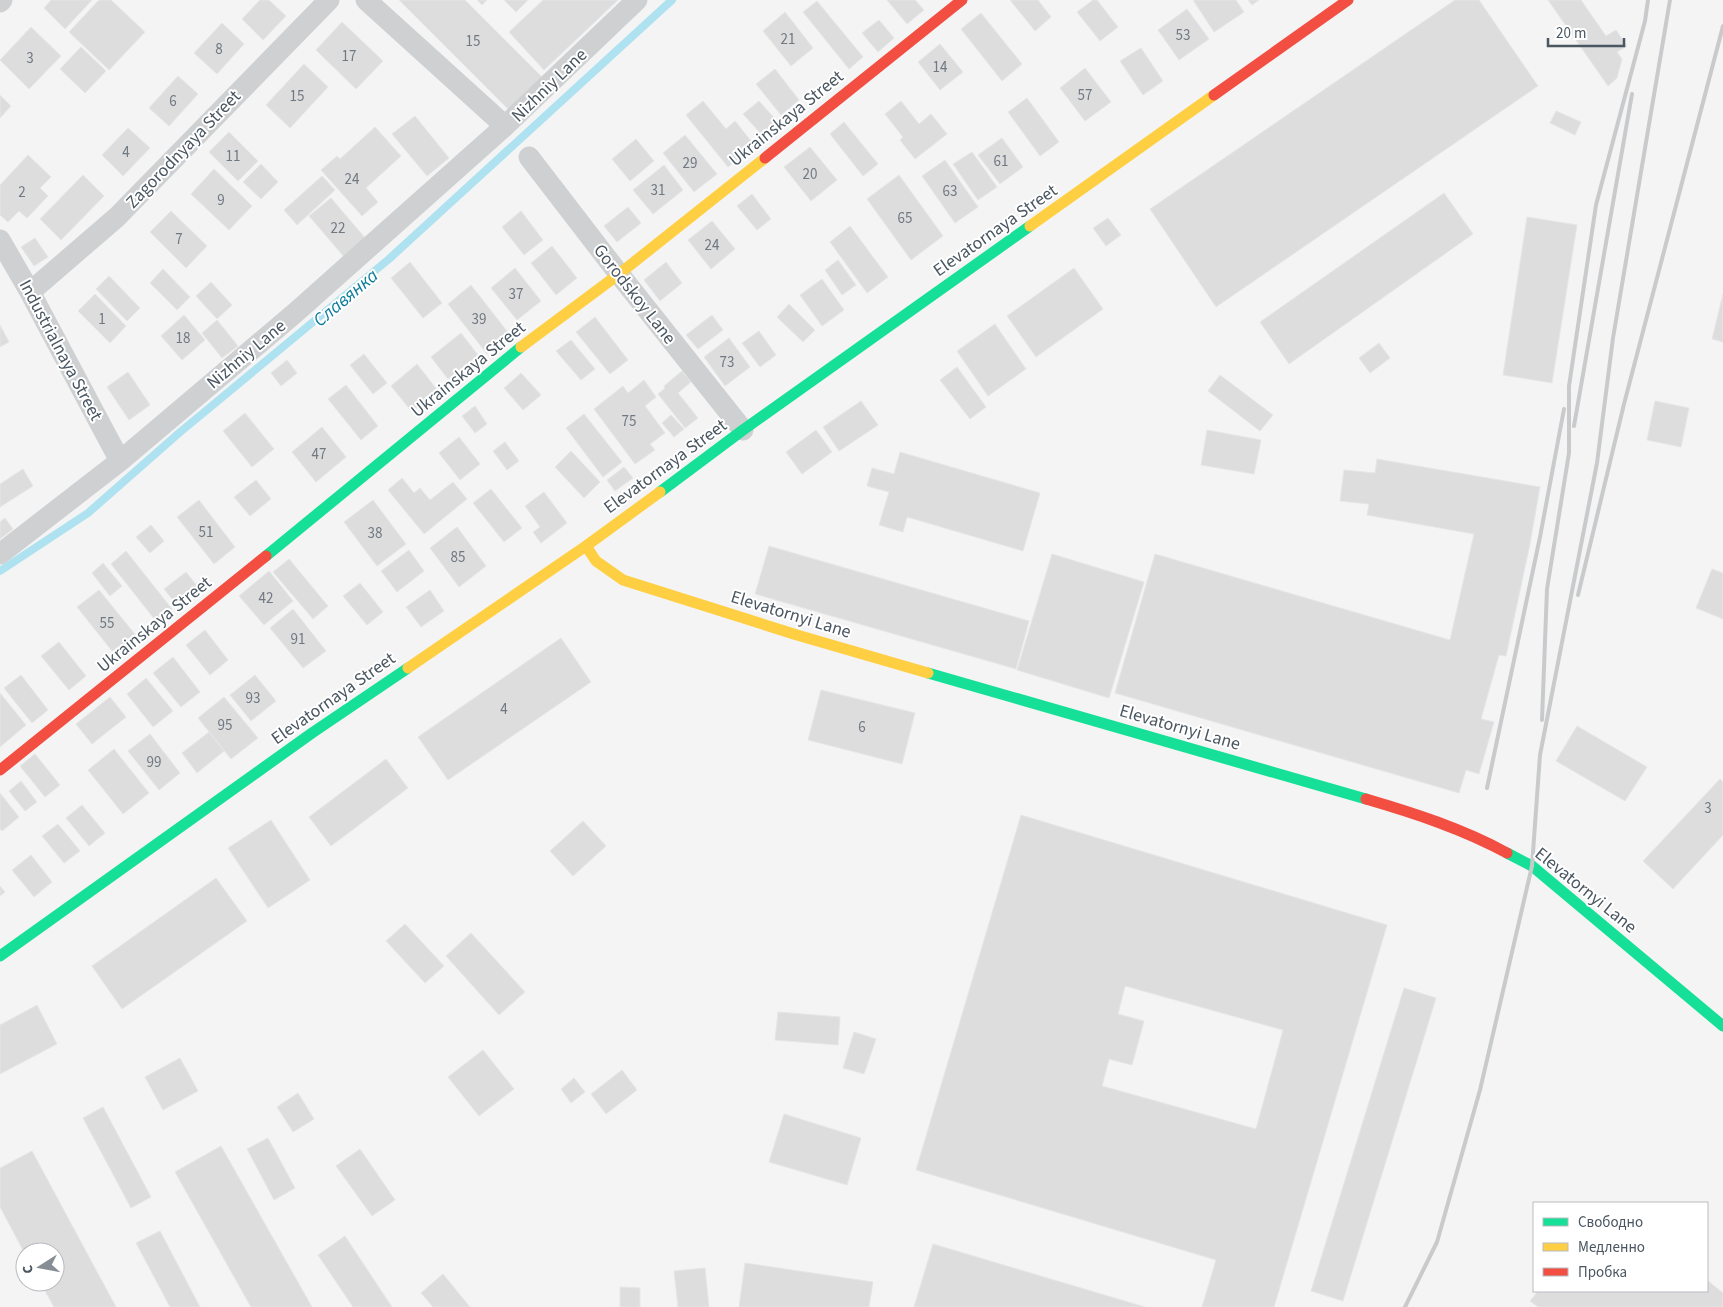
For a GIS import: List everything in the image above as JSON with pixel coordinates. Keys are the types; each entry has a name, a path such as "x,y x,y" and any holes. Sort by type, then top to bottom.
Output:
{"main road":[{"name":"Ukrainskaya Street","path":"0,770 372,471 512,354 619,274 962,0"},
{"name":"Elevatornaya Street","path":"0,956 312,733 586,546 744,430 1348,0"},
{"name":"Elevatornyi Lane","path":"586,546 596,561 623,580 796,635 1406,810 1487,842 1532,866 1723,1026"}],"street":[{"name":"Zagorodnyaya Street","path":"30,292 117,216 329,0"},
{"path":"366,0 505,126"},
{"name":"Nizhniy Lane","path":"0,554 120,461 295,312 505,126 637,0"},
{"name":"Gorodskoy Lane","path":"529,157 619,274 744,430"},
{"name":"Industrialnaya Street","path":"0,240 30,292 120,461"}],"building":[{"path":"51,0 92,0 65,29 44,8"},
{"path":"99,0 111,0 145,32 109,70 69,32"},
{"path":"260,0 269,0 286,16 263,40 242,19"},
{"path":"399,0 465,0 547,82 514,115"},
{"path":"477,0 487,0 482,5"},
{"path":"504,0 528,0 516,12"},
{"path":"543,0 618,0 544,70 509,32"},
{"path":"887,0 915,0 924,10 907,24"},
{"path":"1010,0 1038,0 1051,17 1035,31"},
{"path":"1093,0 1097,0 1118,27 1100,41 1077,12"},
{"path":"1193,0 1236,0 1244,12 1214,32"},
{"path":"1248,0 1259,0 1252,5"},
{"path":"1455,0 1479,0 1538,86 1216,307 1150,209"},
{"path":"1548,0 1581,0 1606,36 1616,30 1627,46 1617,52 1622,59 1617,78 1608,86"},
{"path":"817,1 863,57 849,69 803,12"},
{"path":"1187,9 1209,39 1179,60 1158,30"},
{"path":"785,12 813,48 791,66 763,31"},
{"path":"981,13 1022,64 1002,81 961,29"},
{"path":"879,20 894,38 878,52 862,33"},
{"path":"342,22 383,61 356,89 316,50"},
{"path":"222,23 244,44 217,74 194,53"},
{"path":"31,27 61,56 29,89 0,60"},
{"path":"940,44 963,72 940,90 918,62"},
{"path":"81,47 106,71 85,93 60,69"},
{"path":"1141,48 1163,81 1143,95 1120,61"},
{"path":"304,64 328,87 290,128 266,105"},
{"path":"1085,68 1111,102 1085,121 1060,88"},
{"path":"775,69 799,100 781,115 756,84"},
{"path":"178,76 198,94 169,126 149,108"},
{"path":"0,95 11,106 0,118"},
{"path":"1027,98 1059,142 1040,156 1008,112"},
{"path":"703,101 726,129 735,121 755,146 728,167 686,115"},
{"path":"759,101 777,121 762,135 743,114"},
{"path":"901,101 919,124 931,114 947,134 915,159 900,140 903,137 885,114"},
{"path":"1556,111 1581,122 1575,135 1550,123"},
{"path":"415,116 449,158 427,176 392,134"},
{"path":"844,122 878,164 863,176 830,134"},
{"path":"375,127 401,156 366,188 378,202 362,216 321,170 337,156 340,159"},
{"path":"128,128 150,148 123,176 102,155"},
{"path":"229,132 258,161 238,181 209,152"},
{"path":"685,135 717,174 694,192 663,153"},
{"path":"1002,138 1023,167 1000,184 978,155"},
{"path":"636,139 654,161 630,181 612,159"},
{"path":"810,147 837,180 811,201 784,167"},
{"path":"972,152 997,187 978,200 953,164"},
{"path":"28,155 51,177 40,188 48,196 27,218 19,211 8,222 0,215 0,185"},
{"path":"945,160 978,207 955,223 922,176"},
{"path":"261,164 278,182 261,199 243,182"},
{"path":"664,165 683,190 653,214 633,190"},
{"path":"214,169 252,206 229,230 191,194"},
{"path":"83,175 104,196 61,240 40,219"},
{"path":"899,175 943,236 911,260 867,199"},
{"path":"322,176 335,190 297,225 284,210"},
{"path":"1444,193 1473,234 1289,364 1260,322"},
{"path":"752,194 771,219 757,230 737,206"},
{"path":"331,198 366,239 345,258 309,216"},
{"path":"628,207 641,223 617,242 604,226"},
{"path":"171,211 207,246 186,268 150,232"},
{"path":"521,211 543,240 524,255 502,227"},
{"path":"1527,217 1577,225 1552,383 1503,375"},
{"path":"1108,218 1121,235 1106,246 1093,228"},
{"path":"712,221 735,249 711,269 688,240"},
{"path":"850,226 888,277 867,293 830,242"},
{"path":"35,238 48,257 34,266 21,247"},
{"path":"552,246 577,278 556,295 531,263"},
{"path":"838,260 856,285 842,295 825,270"},
{"path":"410,262 442,303 423,318 391,278"},
{"path":"666,262 682,283 660,301 644,280"},
{"path":"515,268 541,301 517,320 491,288"},
{"path":"1074,268 1103,309 1036,357 1007,316"},
{"path":"163,269 190,297 177,310 150,283"},
{"path":"109,276 140,308 127,321 96,289"},
{"path":"822,279 844,310 822,326 800,295"},
{"path":"211,282 232,305 217,319 196,296"},
{"path":"471,285 510,335 487,354 448,304"},
{"path":"95,294 126,326 110,343 78,311"},
{"path":"1723,294 1723,342 1712,339"},
{"path":"789,304 815,330 803,342 777,317"},
{"path":"184,315 205,340 182,360 161,336"},
{"path":"712,315 723,330 698,349 686,335"},
{"path":"595,317 628,360 610,374 576,332"},
{"path":"217,320 238,346 222,358 202,333"},
{"path":"995,324 1026,369 988,396 957,351"},
{"path":"0,325 9,342 0,347"},
{"path":"759,331 776,355 760,367 742,343"},
{"path":"461,333 478,355 448,379 431,357"},
{"path":"729,338 750,367 725,386 704,357"},
{"path":"571,340 595,369 581,380 556,351"},
{"path":"1379,343 1390,358 1370,373 1359,358"},
{"path":"364,354 387,383 373,394 350,365"},
{"path":"287,360 297,373 281,386 271,373"},
{"path":"417,364 438,391 412,412 391,386"},
{"path":"957,367 986,407 970,419 940,380"},
{"path":"682,371 691,382 678,393 698,418 685,428 658,394 665,388 664,386"},
{"path":"128,372 150,405 129,420 107,387"},
{"path":"521,373 541,395 523,410 504,388"},
{"path":"1220,375 1273,415 1260,431 1208,391"},
{"path":"644,380 656,397 645,406 665,433 650,444 655,450 635,464 594,409 623,386 628,393"},
{"path":"346,385 378,426 361,440 328,399"},
{"path":"861,401 878,425 839,451 823,427"},
{"path":"1655,401 1689,408 1681,447 1647,440"},
{"path":"475,406 487,424 475,433 462,416"},
{"path":"245,413 274,449 252,467 223,431"},
{"path":"584,414 622,462 603,477 566,428"},
{"path":"671,415 684,429 674,437 662,423"},
{"path":"322,427 346,457 316,482 292,452"},
{"path":"816,430 832,452 802,474 786,452"},
{"path":"1207,430 1261,440 1254,474 1201,465"},
{"path":"459,437 480,464 460,480 439,453"},
{"path":"505,442 519,461 507,470 493,451"},
{"path":"571,451 600,482 584,498 555,467"},
{"path":"900,452 1040,493 1023,551 907,517 903,532 879,525 889,492 867,486 872,468 894,474"},
{"path":"1377,459 1540,487 1506,656 1499,655 1481,719 1494,722 1479,774 1466,770 1459,793 1115,693 1155,554 1450,640 1474,534 1367,515 1369,504 1340,501 1344,470 1375,473"},
{"path":"624,467 633,478 615,491 607,480"},
{"path":"23,469 33,486 0,507 0,484"},
{"path":"402,478 414,493 420,488 430,500 453,482 467,499 424,534 388,490"},
{"path":"256,480 271,499 250,516 234,497"},
{"path":"491,489 522,528 504,542 473,503"},
{"path":"544,492 567,523 541,543 533,532 540,527 525,506"},
{"path":"199,500 235,547 214,564 177,517"},
{"path":"373,500 406,544 377,566 344,522"},
{"path":"5,518 13,529 0,539 0,522"},
{"path":"151,525 164,541 150,553 136,537"},
{"path":"457,527 486,566 459,587 430,548"},
{"path":"769,546 1029,621 1016,669 755,594"},
{"path":"409,550 424,571 397,592 381,571"},
{"path":"126,551 172,609 156,621 111,564"},
{"path":"1052,554 1144,582 1109,698 1017,670"},
{"path":"289,559 328,606 313,619 273,572"},
{"path":"103,563 122,586 110,596 92,573"},
{"path":"1712,569 1723,573 1723,619 1696,608"},
{"path":"269,571 293,601 264,625 239,596"},
{"path":"186,572 198,587 177,605 164,589"},
{"path":"360,583 383,612 367,625 343,596"},
{"path":"99,590 138,638 116,656 77,607"},
{"path":"430,590 444,611 421,627 406,607"},
{"path":"293,609 326,651 303,668 270,628"},
{"path":"205,630 228,660 210,675 186,645"},
{"path":"561,638 591,682 448,780 418,737"},
{"path":"59,642 86,676 69,690 41,656"},
{"path":"173,657 200,692 181,707 153,673"},
{"path":"21,675 48,710 32,723 4,688"},
{"path":"255,675 276,701 251,721 230,695"},
{"path":"146,678 173,711 153,727 127,694"},
{"path":"821,690 915,713 902,764 808,740"},
{"path":"0,693 26,725 0,747"},
{"path":"110,697 126,717 92,744 76,724"},
{"path":"224,697 258,738 231,759 198,718"},
{"path":"1577,726 1647,767 1625,801 1556,761"},
{"path":"209,732 224,751 197,773 182,753"},
{"path":"150,734 180,773 159,790 128,751"},
{"path":"114,749 149,793 123,814 88,770"},
{"path":"35,754 60,785 45,797 20,766"},
{"path":"386,759 408,788 331,846 309,817"},
{"path":"1720,779 1723,782 1723,835 1673,889 1643,861"},
{"path":"21,781 37,802 25,811 9,791"},
{"path":"0,793 19,817 2,831 0,829"},
{"path":"82,805 105,833 89,846 66,818"},
{"path":"1021,815 1387,925 1274,1307 1202,1307 1216,1260 916,1170","holes":["1125,986 1283,1030 1256,1129 1102,1086 1109,1059 1132,1065 1144,1021 1118,1014"]},
{"path":"271,820 310,880 268,908 228,848"},
{"path":"583,821 606,846 573,876 550,851"},
{"path":"58,824 80,851 64,863 42,836"},
{"path":"31,855 52,882 34,897 12,870"},
{"path":"216,878 247,921 122,1009 92,966"},
{"path":"0,886 5,892 0,896"},
{"path":"405,924 444,966 425,983 386,941"},
{"path":"471,933 525,992 499,1015 446,956"},
{"path":"1404,988 1436,998 1343,1301 1311,1291"},
{"path":"37,1005 57,1044 0,1074 0,1025"},
{"path":"778,1012 840,1017 838,1045 775,1040"},
{"path":"854,1032 876,1039 864,1074 843,1068"},
{"path":"483,1050 514,1089 479,1116 448,1077"},
{"path":"180,1058 198,1091 163,1110 145,1077"},
{"path":"622,1070 637,1090 606,1114 591,1094"},
{"path":"574,1078 585,1092 571,1103 561,1089"},
{"path":"298,1093 314,1119 293,1132 277,1107"},
{"path":"103,1107 151,1197 131,1208 83,1118"},
{"path":"784,1114 861,1138 847,1185 769,1162"},
{"path":"268,1138 295,1188 274,1200 247,1149"},
{"path":"221,1146 312,1307 251,1307 175,1172"},
{"path":"360,1149 395,1200 372,1216 336,1166"},
{"path":"32,1151 116,1307 54,1307 46,1292 65,1292 65,1242 19,1242 0,1207 0,1168"},
{"path":"160,1231 200,1307 170,1307 136,1243"},
{"path":"345,1236 392,1307 353,1307 318,1255"},
{"path":"933,1244 1145,1307 914,1307"},
{"path":"745,1263 873,1282 869,1307 739,1307"},
{"path":"705,1268 709,1307 678,1307 674,1271"},
{"path":"443,1274 470,1307 433,1307 421,1293"},
{"path":"1708,1281 1723,1293 1723,1307 1538,1307 1530,1301 1537,1292 1708,1292"},
{"path":"620,1287 640,1288 640,1307 620,1307"}],"waterway":[{"name":"Славянка","path":"0,571 88,513 179,433 389,259 672,0"}],"railway":[{"path":"1542,720 1547,589 1569,453 1569,386 1596,205 1645,21 1648,0"},
{"path":"1405,1307 1437,1242 1480,1090 1532,866 1540,755 1597,463 1613,338 1670,0"},
{"path":"1578,595 1624,404 1723,26"},
{"path":"1574,426 1632,94"},
{"path":"1487,788 1540,537 1564,409"}],"traffic: fast":[{"path":"660,492 743,430 1030,226"},
{"path":"266,556 521,347"},
{"path":"0,956 312,733 408,668"},
{"path":"928,673 1366,799"},
{"path":"1507,853 1532,866 1723,1026"}],"traffic: slow":[{"path":"1030,226 1214,95"},
{"path":"521,347 619,274 765,158"},
{"path":"408,668 586,546 660,492"},
{"path":"586,546 596,561 623,580 797,635 928,673"}],"traffic: jam":[{"path":"765,158 962,0"},
{"path":"1214,95 1348,0"},
{"path":"0,770 266,556"},
{"path":"1366,799 1438,822 1473,836 1507,853"}]}
